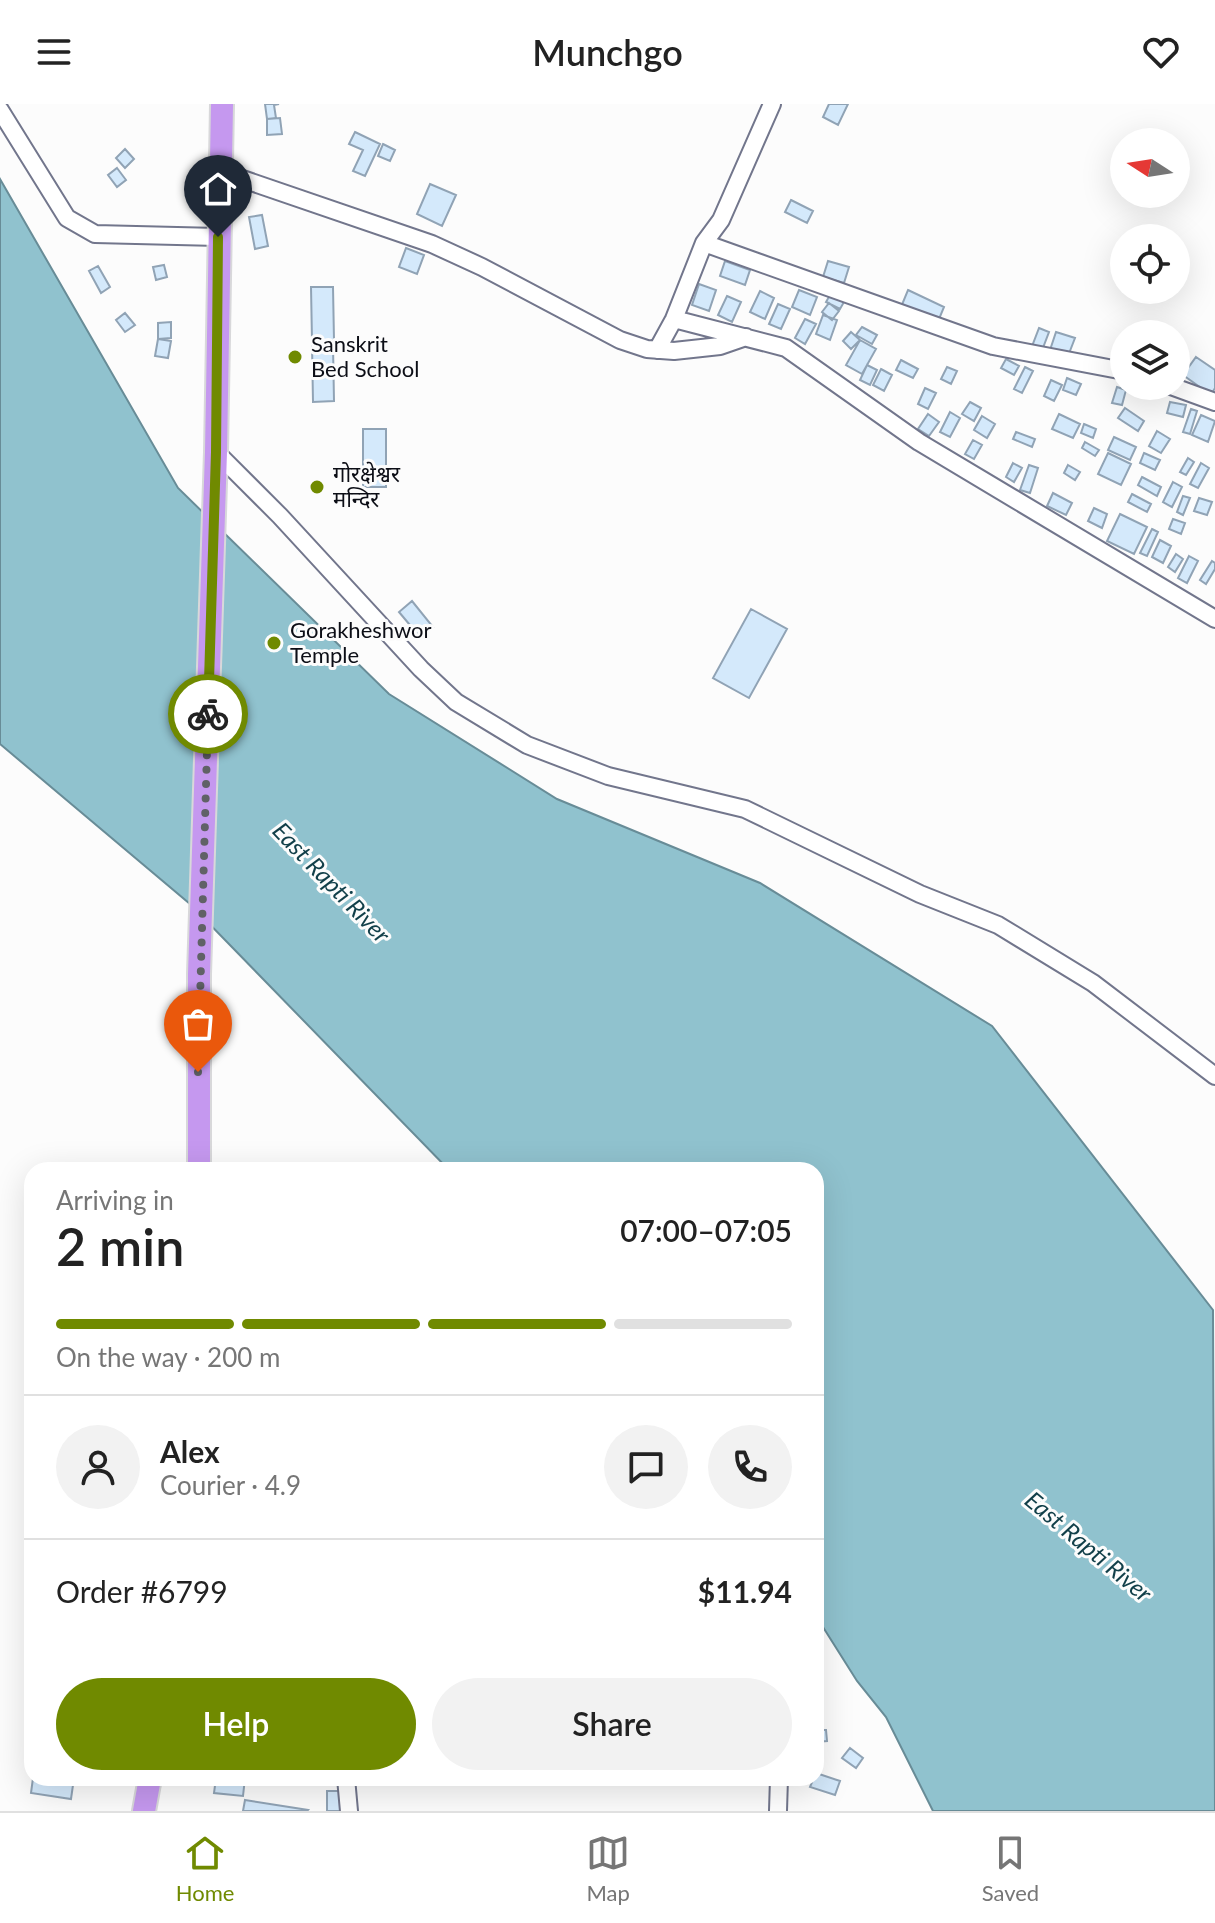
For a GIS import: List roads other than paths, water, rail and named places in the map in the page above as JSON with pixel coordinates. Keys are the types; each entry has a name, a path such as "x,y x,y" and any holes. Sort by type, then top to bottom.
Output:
{"highway":[{"path":"200,1162 199,974 215,491 222,104"},
{"path":"144,1811 149,1786"}],"street":[{"path":"657,350 674,319 704,243 721,220 772,104"},
{"path":"0,110 67,218 77,226 95,234 218,237"},
{"path":"222,172 432,244 620,340 647,349 720,346 746,337"},
{"path":"704,243 993,346 1110,368"},
{"path":"674,319 786,348 919,442 1215,619"},
{"path":"1190,393 1215,402"},
{"path":"216,452 456,702 527,745 608,776 745,809 920,894 998,925 1093,983 1215,1076"},
{"path":"347,1786 349,1811"},
{"path":"778,1811 779,1786"}],"water":[{"name":"East Rapti River","path":"0,179 178,488 389,694 557,799 760,883 992,1026 1213,1310 1215,1811 933,1811 886,1717 857,1681 824,1629 824,1162 441,1162 190,904 0,744"}],"place":[{"name":"Sanskrit Bed School","path":"295,357"},
{"name":"गोरक्षेश्वर मन्दिर","path":"317,487"},
{"name":"Gorakheshwor Temple","path":"274,643"}]}
